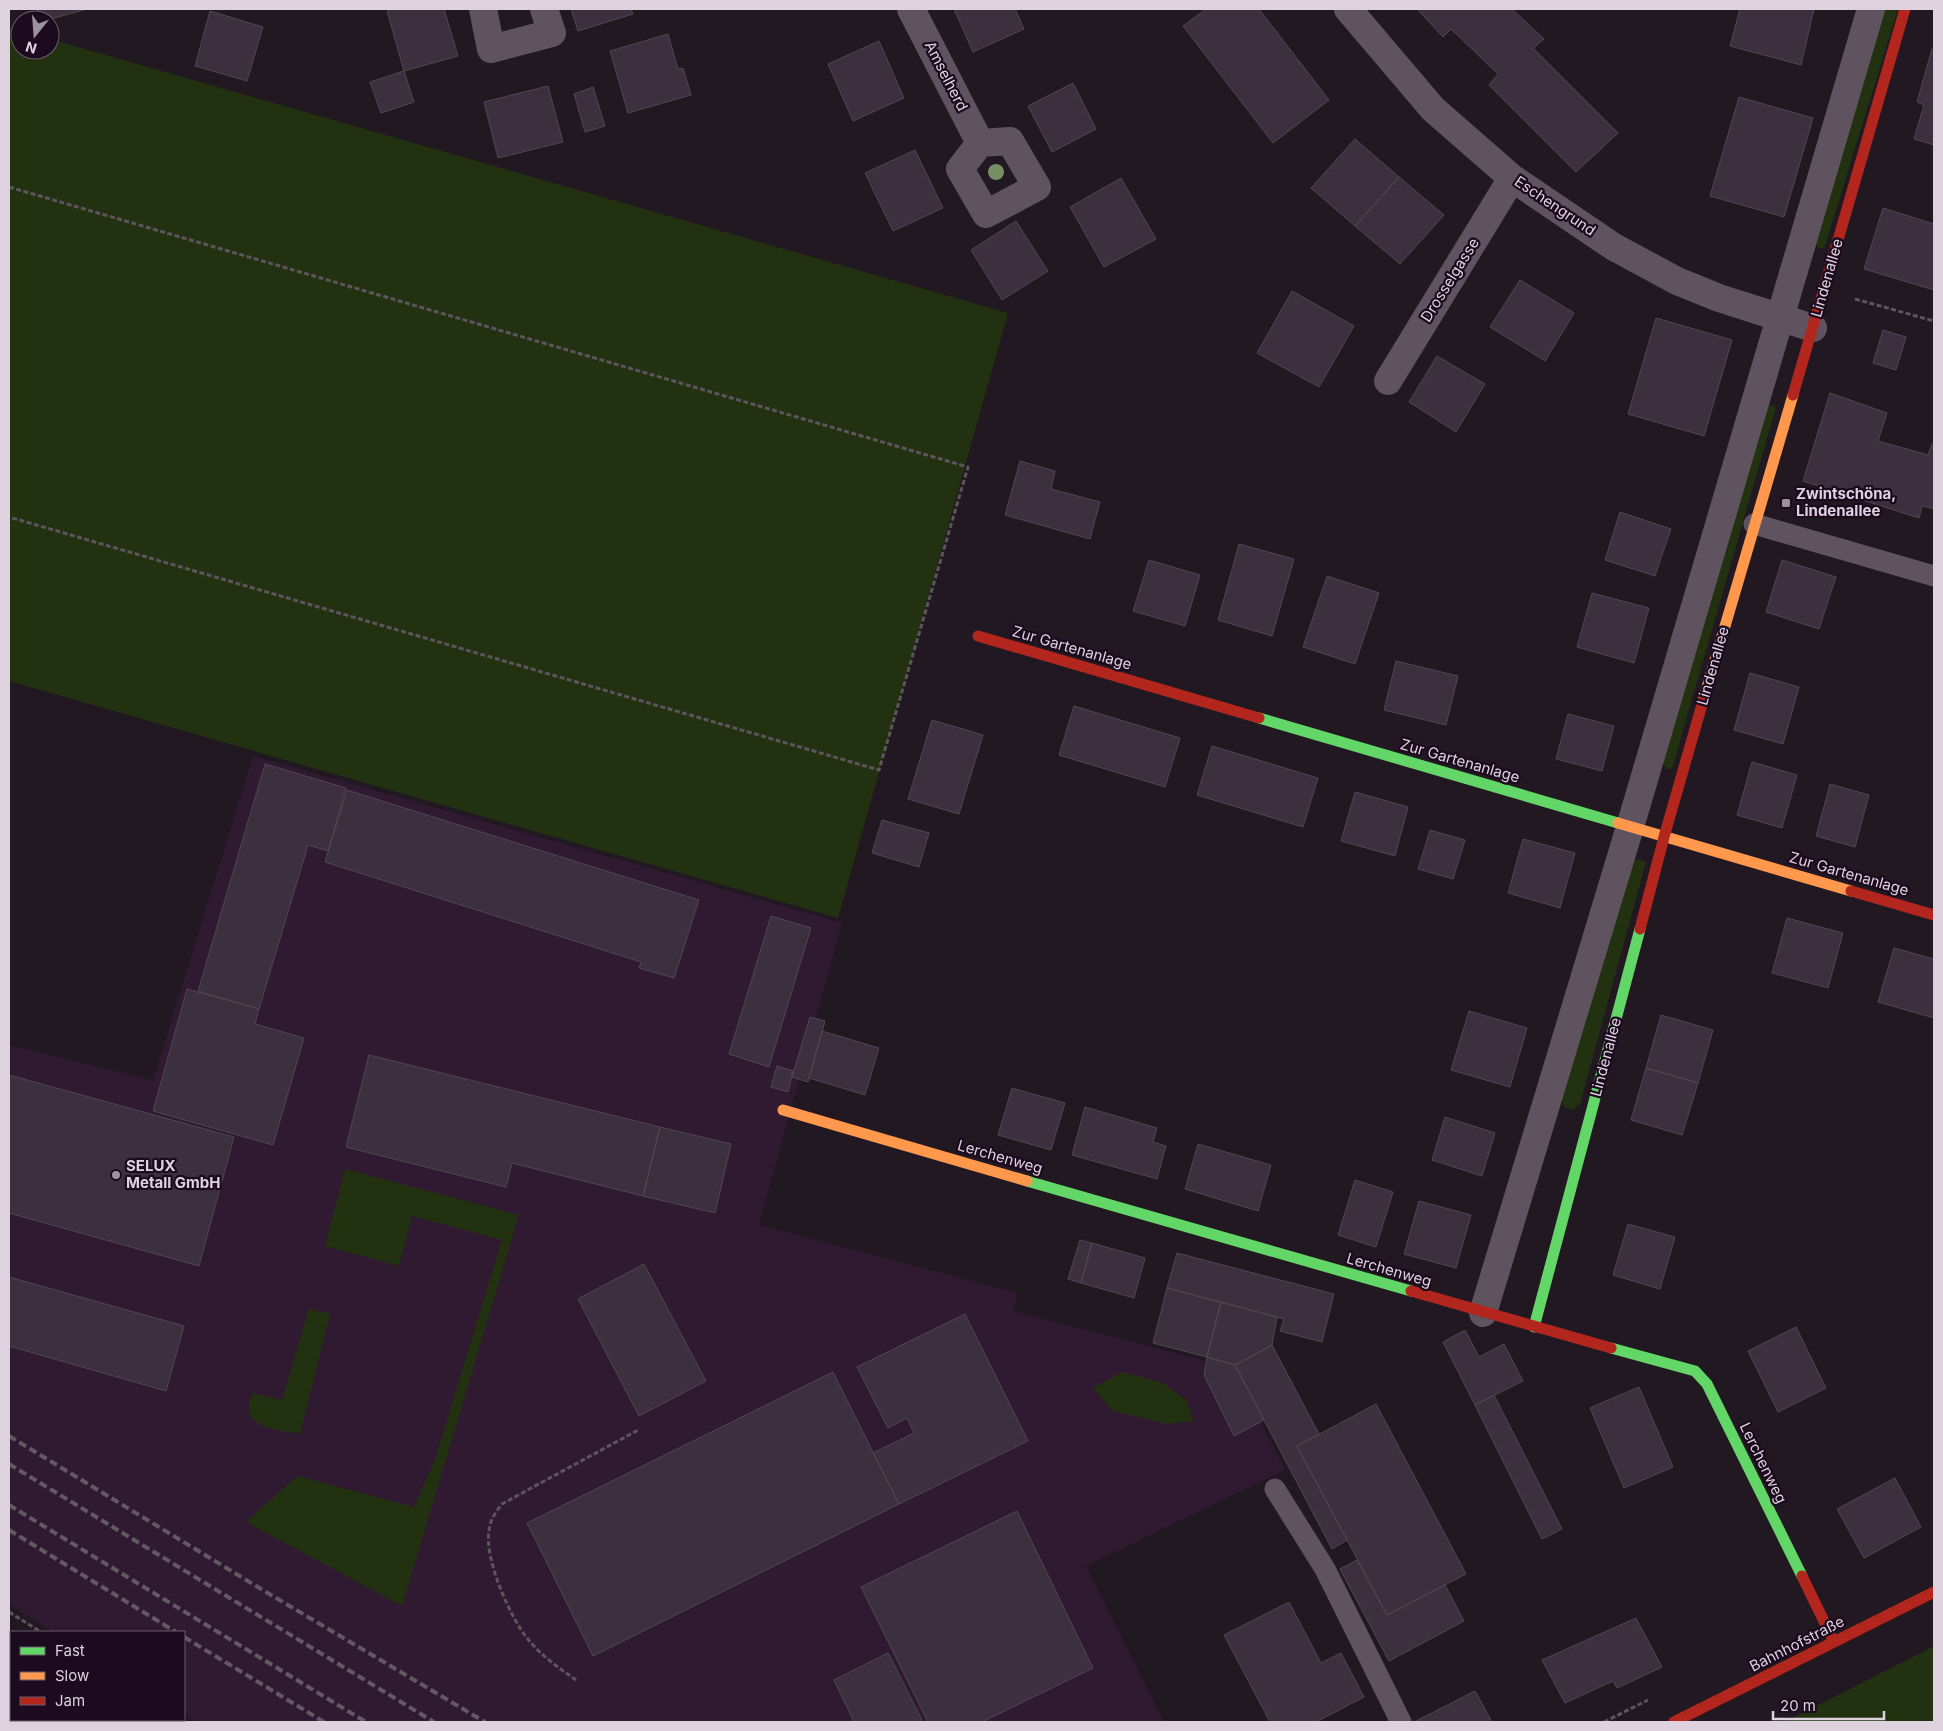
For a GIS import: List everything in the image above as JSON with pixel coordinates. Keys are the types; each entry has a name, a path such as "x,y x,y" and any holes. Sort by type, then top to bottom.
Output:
{"street":[{"path":"483,9 492,49 552,33 544,9"},
{"name":"Amselherd","path":"911,9 980,143"},
{"name":"Eschengrund","path":"1348,9 1433,109 1512,178 1614,247 1677,281 1719,298 1813,328"},
{"path":"1483,1312 1630,827 1871,9"},
{"name":"Lindenallee","path":"1534,1328 1664,837 1824,290 1865,141 1905,9"},
{"name":"Drosselgasse","path":"1388,381 1512,178"},
{"name":"Zur Gartenanlage","path":"978,636 1934,914"},
{"name":"Lerchenweg","path":"783,1110 1534,1328 1695,1372 1707,1384 1834,1642"},
{"name":"Bahnhofstraße","path":"1674,1722 1934,1592"}],"lane":[{"path":"1754,524 1934,576"},
{"path":"1275,1489 1325,1569 1401,1722"}],"path":[{"path":"9,187 968,467 879,770 9,517"},
{"path":"1824,290 1934,321"},
{"path":"576,1680 550,1661 526,1638 505,1600 490,1554 488,1533 492,1517 502,1504 640,1428"},
{"path":"9,1612 39,1631"},
{"path":"1604,1722 1656,1696"}],"shaded area":[{"path":"253,756 842,923 759,1225 1018,1293 1013,1311 1233,1368 1285,1470 1086,1566 1164,1722 196,1722 185,1715 185,1631 51,1631 9,1604 9,1045 153,1080"}],"green space":[{"path":"1881,9 1898,9 1824,249 1818,248 1814,240"},
{"path":"9,27 10,60 60,60 60,42 1008,313 838,918 9,681"},
{"path":"1768,405 1776,407 1672,769 1667,769 1662,762"},
{"path":"1637,859 1646,862 1580,1104 1572,1110 1564,1107 1561,1099 1631,867"},
{"path":"345,1169 519,1215 402,1606 246,1522 297,1476 414,1507 435,1459 502,1240 412,1216 399,1266 325,1246"},
{"path":"309,1309 330,1314 300,1434 269,1428 255,1421 251,1416 249,1403 252,1393 282,1400"},
{"path":"1122,1372 1163,1383 1186,1400 1194,1421 1167,1424 1113,1411 1093,1388"},
{"path":"1934,1646 1934,1722 1785,1722"}],"building":[{"path":"87,9 60,16 60,10 37,10"},
{"path":"394,9 444,9 458,56 404,71 387,11"},
{"path":"571,9 631,9 633,14 578,31"},
{"path":"954,9 1015,9 1024,29 973,52"},
{"path":"1206,9 1259,9 1329,100 1273,143 1183,26"},
{"path":"1417,9 1512,9 1544,39 1533,48 1618,133 1576,172 1489,85 1498,74 1451,29 1443,37"},
{"path":"1740,9 1814,9 1801,65 1730,46"},
{"path":"210,11 263,27 247,81 195,66"},
{"path":"668,34 678,69 683,68 691,95 628,113 610,51"},
{"path":"879,41 904,98 853,121 828,64"},
{"path":"1932,49 1934,50 1934,145 1914,139 1924,105 1917,102"},
{"path":"404,71 414,102 381,113 370,82"},
{"path":"1073,83 1096,129 1052,152 1028,106"},
{"path":"548,86 563,142 498,158 484,102"},
{"path":"593,87 605,126 585,132 574,94"},
{"path":"1739,97 1813,118 1784,217 1710,196"},
{"path":"1355,139 1399,177 1355,226 1311,188"},
{"path":"915,150 943,208 893,231 865,173"},
{"path":"1399,177 1444,215 1400,264 1355,226"},
{"path":"1121,178 1156,239 1104,267 1070,207"},
{"path":"1883,208 1934,224 1934,290 1864,269"},
{"path":"1016,221 1048,271 1002,300 971,250"},
{"path":"1520,280 1574,313 1545,361 1490,327"},
{"path":"1292,291 1354,326 1319,387 1257,353"},
{"path":"1656,318 1732,340 1704,436 1628,414"},
{"path":"1883,330 1906,337 1896,370 1873,363"},
{"path":"1437,356 1485,384 1456,432 1409,402"},
{"path":"1830,393 1887,413 1878,441 1928,455 1932,444 1934,444 1934,509 1922,506 1919,518 1803,481"},
{"path":"1020,461 1055,471 1051,489 1100,502 1090,539 1005,515"},
{"path":"1620,512 1671,529 1655,576 1605,560"},
{"path":"1239,544 1294,559 1272,636 1218,620"},
{"path":"1149,560 1200,575 1185,626 1133,611"},
{"path":"1782,560 1836,577 1819,629 1766,612"},
{"path":"1327,576 1379,593 1355,664 1303,647"},
{"path":"1592,593 1649,608 1634,663 1577,647"},
{"path":"1396,661 1458,676 1446,725 1384,710"},
{"path":"1750,673 1799,687 1783,744 1734,730"},
{"path":"1074,706 1180,738 1165,787 1059,755"},
{"path":"1568,714 1614,726 1602,771 1556,759"},
{"path":"932,720 983,735 959,814 908,799"},
{"path":"1212,746 1318,778 1303,827 1197,795"},
{"path":"1752,762 1797,775 1782,828 1737,815"},
{"path":"265,764 346,788 328,851 308,845 259,1009 198,991"},
{"path":"1830,784 1869,795 1855,847 1816,836"},
{"path":"347,790 699,900 674,978 639,968 641,962 325,862"},
{"path":"1355,792 1408,807 1395,856 1341,841"},
{"path":"882,820 929,833 919,867 872,853"},
{"path":"1430,830 1465,840 1453,879 1418,869"},
{"path":"1523,839 1575,853 1560,908 1508,893"},
{"path":"771,916 811,928 769,1067 729,1054"},
{"path":"1787,918 1843,933 1828,988 1772,973"},
{"path":"1894,948 1934,959 1934,1018 1878,1002"},
{"path":"187,989 259,1009 255,1024 304,1038 273,1145 153,1111"},
{"path":"1469,1011 1527,1028 1510,1087 1451,1070"},
{"path":"1661,1015 1713,1030 1698,1083 1646,1068"},
{"path":"810,1017 825,1021 808,1082 792,1077"},
{"path":"822,1031 879,1048 865,1095 809,1078"},
{"path":"369,1055 660,1127 643,1196 512,1163 506,1187 346,1147"},
{"path":"777,1066 793,1071 788,1092 771,1087"},
{"path":"1646,1068 1698,1083 1682,1135 1631,1120"},
{"name":"SELUX Metall GmbH","path":"9,1075 234,1137 199,1266 9,1213"},
{"path":"1012,1088 1065,1103 1051,1150 998,1135"},
{"path":"1085,1107 1157,1128 1153,1142 1166,1146 1157,1179 1072,1155"},
{"path":"1445,1117 1495,1133 1482,1176 1432,1160"},
{"path":"660,1127 731,1144 715,1213 643,1196"},
{"path":"1198,1144 1271,1165 1258,1211 1185,1189"},
{"path":"1355,1180 1393,1192 1376,1247 1338,1235"},
{"path":"1419,1201 1471,1215 1456,1268 1404,1254"},
{"path":"1628,1224 1675,1237 1660,1289 1613,1275"},
{"path":"1080,1240 1092,1243 1081,1283 1068,1279"},
{"path":"1092,1243 1145,1258 1134,1298 1081,1283"},
{"path":"1177,1253 1334,1294 1322,1342 1280,1331 1284,1319 1167,1288"},
{"path":"644,1264 706,1381 639,1416 578,1299"},
{"path":"9,1277 184,1326 166,1391 9,1346"},
{"path":"1167,1288 1221,1302 1207,1357 1153,1343"},
{"path":"1221,1302 1277,1317 1272,1345 1235,1365 1207,1357"},
{"path":"965,1314 1028,1441 899,1504 873,1453 914,1433 907,1418 888,1428 857,1367"},
{"path":"1796,1327 1826,1388 1778,1412 1748,1351"},
{"path":"1465,1330 1479,1357 1504,1344 1523,1381 1475,1405 1443,1342"},
{"path":"1272,1345 1319,1434 1297,1446 1347,1540 1332,1549 1235,1365"},
{"path":"1207,1357 1235,1365 1264,1420 1234,1436 1204,1375"},
{"path":"833,1372 899,1504 593,1656 527,1523"},
{"path":"1639,1387 1673,1467 1624,1488 1590,1408"},
{"path":"1494,1395 1562,1529 1542,1539 1475,1405"},
{"path":"1376,1404 1466,1574 1387,1615 1297,1446"},
{"path":"1895,1478 1921,1527 1864,1558 1837,1509"},
{"path":"1017,1511 1093,1668 982,1722 928,1722 861,1587"},
{"path":"1357,1560 1387,1615 1445,1585 1464,1621 1389,1661 1340,1569"},
{"path":"1289,1602 1321,1663 1341,1653 1364,1697 1316,1722 1270,1722 1224,1635"},
{"path":"1636,1618 1662,1667 1617,1688 1613,1681 1565,1703 1542,1660"},
{"path":"888,1653 923,1722 854,1722 834,1680"},
{"path":"1475,1691 1492,1722 1414,1722"}],"railway":[{"path":"9,1436 485,1722"},
{"path":"9,1464 434,1722"},
{"path":"9,1505 366,1722"},
{"path":"9,1530 174,1631"},
{"path":"185,1638 324,1722"}],"traffic: fast":[{"path":"1259,718 1618,823"},
{"path":"1534,1327 1640,929"},
{"path":"1027,1181 1411,1291"},
{"path":"1611,1348 1695,1371 1707,1384 1802,1576"}],"traffic: slow":[{"path":"1703,701 1793,395"},
{"path":"1618,823 1851,891"},
{"path":"783,1110 1027,1181"}],"traffic: jam":[{"path":"1793,395 1905,9"},
{"path":"978,636 1259,718"},
{"path":"1640,929 1703,701"},
{"path":"1851,891 1934,915"},
{"path":"1411,1291 1611,1348"},
{"path":"1802,1576 1834,1642"},
{"path":"1674,1722 1934,1592"}],"place":[{"name":"Zwintschöna, Lindenallee","path":"1786,503"},
{"name":"SELUX Metall GmbH","path":"116,1175"}]}
